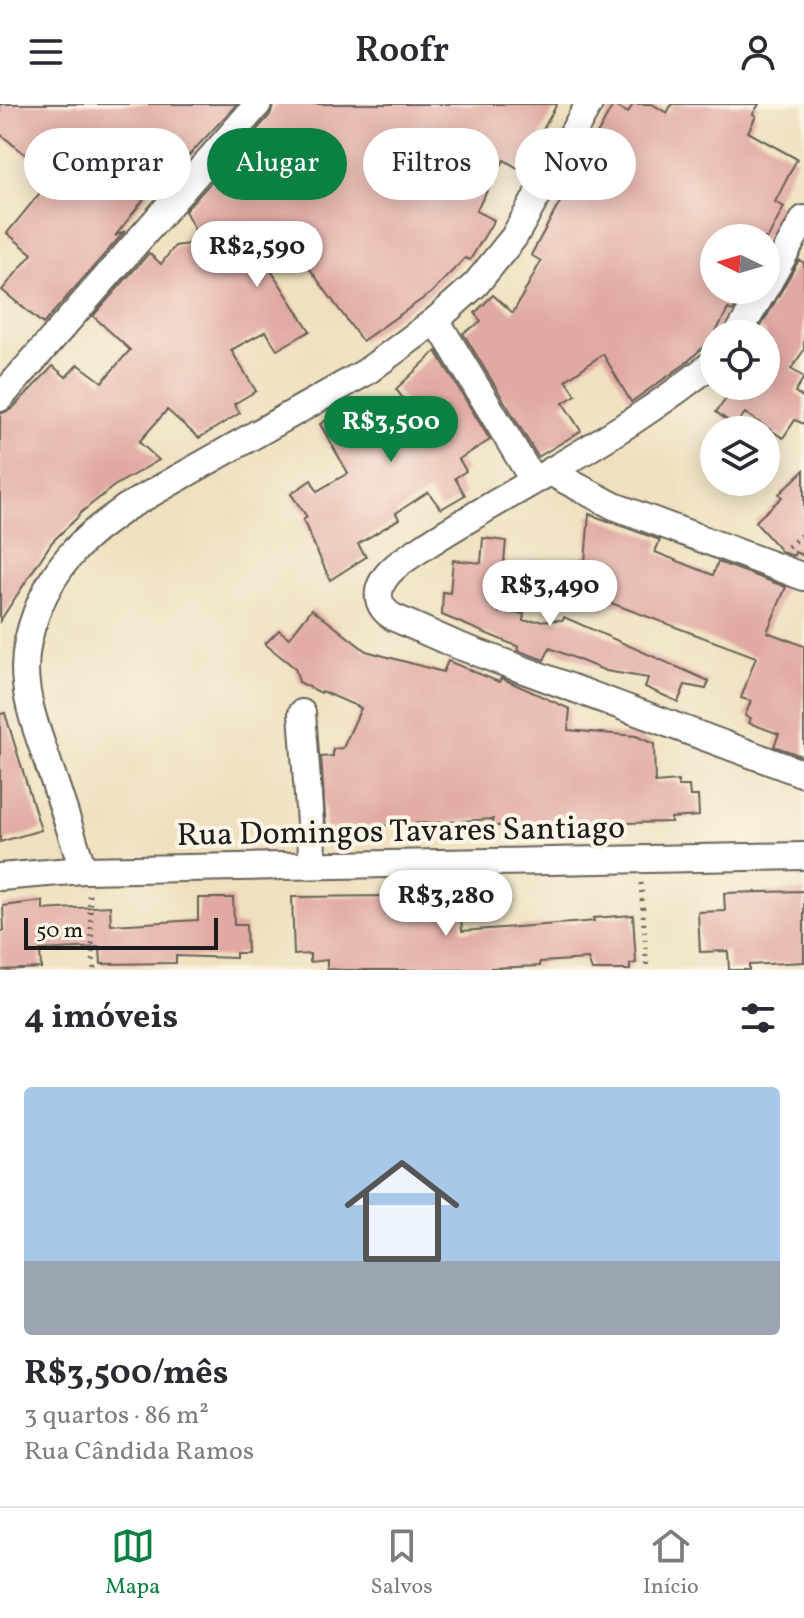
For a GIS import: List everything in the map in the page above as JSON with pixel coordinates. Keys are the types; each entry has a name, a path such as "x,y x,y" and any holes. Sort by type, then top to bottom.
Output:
{"street":[{"path":"0,398 258,104"},
{"path":"83,870 32,713 26,683 25,662 30,634 43,600 63,565 103,524 127,507 366,372 436,320 476,284 514,237 589,104"},
{"path":"780,262 804,219"},
{"path":"436,320 541,476 804,577"},
{"path":"700,373 679,389 440,537 391,572 379,591 381,605 384,611 467,649 804,774"},
{"path":"302,713 313,865"},
{"name":"Rua Domingos Tavares Santiago","path":"0,877 83,870 804,856"}],"path":[{"path":"640,859 647,970"},
{"path":"83,870 90,900 94,970"}],"building":[{"path":"0,104 237,104 215,128 207,128 207,136 191,153 191,128 24,128 24,153 0,134"},
{"path":"274,104 557,104 544,128 515,128 515,166 504,160 499,169 499,128 363,128 363,200 482,200 476,211 494,220 470,260 465,258 431,293 362,341 299,254 272,272 310,331 277,350 266,331 231,350 256,391 234,404 240,413 199,438 167,410 139,442 159,460 114,486 78,515 52,542 0,621 0,414 12,409 53,366 66,377 78,364 102,382 130,350 93,316 149,253 161,264 175,246 201,242 185,211 207,187 207,200 347,200 347,128 258,128 270,115"},
{"path":"633,104 652,104 667,113 672,104 759,104 748,132 797,159 775,202 784,207 775,224 700,224 700,304 737,304 733,311 728,309 722,320 700,320 700,350 631,402 603,354 566,380 576,395 563,403 581,431 538,457 463,333 481,322 475,313 493,295 513,313 541,261 531,255 561,200 636,200 636,128 600,128 613,105 628,113"},
{"path":"34,200 143,200 115,236 125,231 43,324 2,290 32,254 7,233"},
{"path":"799,260 804,263 804,350 791,369 804,377 795,392 804,398 804,424 795,420 783,438 780,436 780,416 750,416 745,413 743,416 721,416 716,412 725,400 780,400 780,320 765,320 774,304 780,304 780,293"},
{"path":"436,351 490,440 459,459 466,471 455,478 465,495 441,509 428,492 396,513 399,519 358,544 366,557 330,580 303,520 307,517 291,494 311,480 317,491 348,473 320,424 356,402 372,426 407,404 396,389"},
{"path":"804,470 804,556 782,552 755,522 782,497 780,493"},
{"path":"589,514 660,540 655,552 713,575 718,562 786,587 767,632 804,646 804,757 774,746 779,734 749,723 751,718 745,716 751,701 741,698 756,657 579,591"},
{"path":"483,538 506,541 499,612 524,614 523,621 563,620 564,617 709,681 706,689 685,685 678,702 645,687 648,678 606,671 550,648 544,660 442,615 443,592 450,593 453,560 481,563"},
{"path":"312,609 366,651 443,672 448,661 499,682 501,678 570,709 568,730 636,736 654,744 655,783 678,781 678,786 689,786 690,796 698,796 699,816 671,818 671,822 493,826 493,819 326,829 321,757 333,756 333,749 343,748 361,708 299,682 295,668 265,644 279,630 289,638"},
{"path":"5,713 41,830 0,842 0,714"},
{"path":"804,891 804,962 749,965 749,970 729,970 728,951 700,952 698,912 725,911 724,893"},
{"path":"292,897 408,897 408,901 460,901 462,931 585,922 594,921 593,918 633,915 636,963 630,964 630,970 592,970 588,959 540,962 540,966 491,970 343,970 327,969 327,960 310,962 310,954 294,955"},
{"path":"198,898 233,898 234,925 246,925 247,953 236,953 236,958 176,956 176,963 101,964 100,947 40,950 41,968 0,970 3,906 43,901 43,910 110,906 111,925 198,920"}]}
